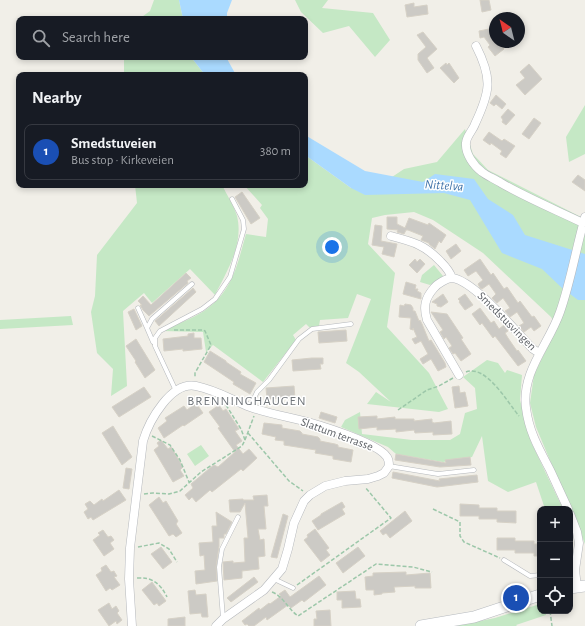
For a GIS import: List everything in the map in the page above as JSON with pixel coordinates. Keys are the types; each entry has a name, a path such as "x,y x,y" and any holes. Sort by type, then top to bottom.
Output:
{"main road":[{"path":"421,626 474,617 537,596"}],"street":[{"path":"476,46 484,62 488,86 485,103 465,144 469,157 482,172 512,189 583,223 565,295 553,330 539,353 526,388 525,406 535,443 550,469 567,506"},
{"path":"391,236 413,242 431,252 447,268 452,278 434,287 425,304 425,311 428,320 459,375"},
{"name":"Smedstusvingen","path":"452,278 466,284 486,299 533,349 539,353"},
{"path":"132,626 129,579 130,548 145,433 161,406 176,392 188,386 196,386"},
{"name":"Slattum terrasse","path":"196,386 221,394 253,408 302,420 365,442 380,449 387,456 389,466"},
{"path":"216,626 224,618 264,590 282,569 294,523 299,510 310,495 325,486 345,481 368,479 384,473 389,466"},
{"path":"573,522 579,543 573,570 577,587"}],"lane":[{"path":"155,346 155,338 160,331 202,310 215,299 230,276 244,229 243,220 232,199"},
{"path":"147,328 152,319 192,284"},
{"path":"138,308 176,392"},
{"path":"253,408 257,392 269,380 299,339 312,329 351,324"},
{"path":"389,466 438,474 474,470"},
{"path":"224,618 219,567 222,549 238,517"},
{"path":"504,560 530,576 537,575"},
{"path":"273,579 293,588"}],"path":[{"path":"174,330 203,330 205,331 211,345 195,373 196,386"},
{"path":"398,410 427,390 439,386 469,371 478,372 488,378 530,428"},
{"path":"221,394 222,400 245,440"},
{"path":"136,496 153,493 170,494 180,491 201,472 242,446 248,433 253,408"},
{"path":"145,433 170,444 180,460 189,482"},
{"path":"248,433 289,481 310,495"},
{"path":"293,588 391,518 358,480"},
{"path":"433,509 460,522 460,536 464,542 504,560"},
{"path":"130,548 159,543 169,549 176,562"},
{"path":"264,590 277,594 292,612 298,616 376,564 413,567 432,572"},
{"path":"129,579 142,578 154,580 164,589 167,597"},
{"path":"550,614 552,626"}],"green space":[{"path":"154,0 179,0 182,16 143,16 150,11"},
{"path":"295,0 328,0 322,8 373,13 390,40 375,57 349,26 323,33 308,19 308,16 305,16 301,12"},
{"path":"124,60 193,60 203,72 124,72"},
{"path":"585,105 585,154 569,162 566,137"},
{"path":"465,129 473,154 488,170 583,218 585,216 585,544 573,515 573,506 569,506 536,427 530,403 534,375 557,327 551,317 483,253 433,220 414,212 372,218 368,244 395,273 387,327 429,373 448,409 439,412 367,404 376,392 391,402 359,372 346,363 371,299 357,294 348,318 320,320 319,326 310,328 306,324 293,335 296,340 263,382 213,345 206,352 203,332 162,331 204,311 222,295 228,286 236,267 246,234 266,237 268,219 260,208 262,205 247,188 308,188 308,157 351,188 383,183 404,169 437,162"},
{"path":"135,188 224,188 237,216 239,226 238,237 233,257 215,295 190,269 152,303 144,293 123,311 127,386 111,396 113,369 97,353 91,312 95,296 97,255 137,203"},
{"path":"434,265 443,276 430,285 420,282 422,275"},
{"path":"71,316 73,325 0,329 0,320"},
{"path":"487,360 498,363 505,373 507,370 522,375 520,400 531,442 562,506 544,506 536,482 508,492 488,481 482,436 472,457 443,462 396,454 388,447 341,427 345,420 360,412 362,434 412,440 450,440 460,434 465,413 477,409 475,388 463,377"},
{"path":"201,445 209,456 195,466 187,454"},
{"path":"537,605 537,614 546,614 516,625 517,626 455,626 495,618"}],"water":[{"path":"179,0 232,0 227,16 182,16"},
{"path":"193,60 228,60 234,72 203,72"},
{"name":"Nittelva","path":"308,137 365,171 423,182 435,174 474,179 488,199 513,215 525,235 585,254 585,300 578,300 562,288 542,269 502,253 470,200 444,193 365,195 351,188 308,157"}],"building":[{"path":"480,0 489,0 491,10 482,12"},
{"path":"414,3 414,7 427,5 428,14 407,17 405,5"},
{"path":"489,29 489,44 484,37 480,38 479,31"},
{"path":"423,32 437,49 427,58 434,68 427,73 418,60 418,54 426,47 417,35"},
{"path":"489,46 489,48 504,49 495,56 488,47"},
{"path":"446,63 447,65 449,63 459,78 454,83 440,68"},
{"path":"529,64 542,79 525,95 516,85 525,78 520,72"},
{"path":"496,95 506,104 502,109 496,104 494,106 490,103"},
{"path":"508,109 515,115 506,125 502,122 503,120 501,117"},
{"path":"534,118 541,123 529,139 522,134"},
{"path":"489,132 502,141 504,139 515,146 506,158 500,154 502,151 491,143 490,145 483,140"},
{"path":"578,175 585,180 585,191 572,182"},
{"path":"242,192 260,218 251,224 235,197"},
{"path":"387,217 397,217 397,224 405,228 409,218 428,225 429,223 446,235 441,243 439,241 435,249 429,243 421,240 423,236 408,230 406,230 404,234 397,232 398,230 387,229"},
{"path":"375,225 382,226 381,241 397,244 394,257 382,254 384,247 372,245"},
{"path":"456,244 461,251 451,259 446,251"},
{"path":"415,259 417,262 420,259 425,264 417,273 409,265"},
{"path":"480,259 491,275 493,273 504,289 507,287 518,303 520,301 541,326 534,331 531,327 524,332 519,326 524,323 517,312 510,317 505,311 510,308 503,298 497,303 492,298 496,294 489,284 482,289 480,288 478,284 483,280 476,271 468,276 464,270"},
{"path":"186,273 191,278 187,281 188,283 149,316 143,310 140,305 142,305 138,301 143,296 151,305"},
{"path":"406,282 416,285 415,289 418,289 417,291 421,293 421,299 403,294"},
{"path":"193,288 196,292 159,326 155,321"},
{"path":"443,294 448,302 441,307 432,302"},
{"path":"465,294 473,305 465,310 458,299"},
{"path":"405,304 411,305 413,311 415,311 429,341 431,340 446,367 438,371 431,359 423,364 420,359 428,354 421,341 415,344 412,339 417,337 413,328 413,330 410,329 411,318 399,317 400,305 404,306"},
{"path":"480,308 491,323 494,321 499,329 504,325 508,331 505,333 508,338 526,361 518,366 495,336 493,338 482,323 480,325 472,314"},
{"path":"134,309 142,326 136,330 128,312"},
{"path":"431,312 447,314 463,338 461,339 471,354 461,361 455,353 453,354 449,348 452,346 446,337 444,339 440,332 443,330"},
{"path":"346,330 347,341 319,343 318,332"},
{"path":"194,333 194,338 201,338 202,349 164,351 163,339 188,336 188,334"},
{"path":"136,339 155,370 145,378 126,346"},
{"path":"210,351 241,372 240,374 256,383 250,394 233,384 234,382 204,362"},
{"path":"323,358 323,364 320,364 321,369 293,371 292,360"},
{"path":"294,386 295,398 267,399 266,388"},
{"path":"459,386 460,393 465,392 468,406 455,408 452,387"},
{"path":"144,387 151,397 119,417 112,407"},
{"path":"196,403 203,413 164,438 158,428 167,421 165,418 184,406 187,410"},
{"path":"219,405 223,411 226,409 239,429 235,431 242,441 236,445 243,454 249,449 257,458 243,471 241,469 212,492 210,490 196,502 192,497 189,500 185,495 193,488 191,484 214,465 218,467 235,452 209,412"},
{"path":"321,412 337,417 335,423 319,418"},
{"path":"377,416 377,419 395,417 395,419 414,419 414,421 432,419 432,422 434,423 451,421 452,434 433,435 433,432 415,433 414,430 396,432 396,429 377,430 377,427 359,429 358,417"},
{"path":"264,423 282,425 282,428 300,431 302,434 318,437 320,441 353,450 351,462 333,459 333,456 315,453 316,450 284,445 284,441 275,440 276,437 262,434"},
{"path":"113,426 132,457 122,465 102,433"},
{"path":"161,440 168,449 171,447 183,467 180,470 184,476 173,482 154,450 159,446 157,443"},
{"path":"396,454 446,463 445,460 470,457 471,465 440,467 395,460"},
{"path":"126,468 132,469 129,489 123,488"},
{"path":"393,472 440,481 439,479 477,475 478,482 437,487 392,478"},
{"path":"119,490 126,500 93,520 91,517 88,519 84,512 88,509 85,504 90,501 94,505 102,499 103,501"},
{"path":"267,495 268,506 264,506 266,529 258,529 260,540 264,539 265,556 258,557 259,569 242,571 242,578 224,580 223,562 245,562 244,538 248,538 245,503 240,512 230,512 229,500 254,500 253,496"},
{"path":"159,497 163,503 166,501 178,521 176,524 182,533 176,537 173,534 169,536 149,505"},
{"path":"342,502 345,507 342,509 345,514 318,530 312,521"},
{"path":"460,504 479,505 479,508 497,508 497,511 516,511 516,523 497,522 497,519 479,519 479,516 460,516"},
{"path":"405,511 412,521 390,538 386,533 383,535 380,531"},
{"path":"216,512 232,522 226,534 224,534 224,538 219,538 216,567 217,581 196,584 195,571 205,570 204,555 200,556 199,543 213,542 212,526 217,526"},
{"path":"283,514 288,516 277,558 271,557"},
{"path":"315,529 329,548 326,550 330,555 321,562 304,540 308,537 307,535"},
{"path":"103,530 108,537 111,536 114,540 110,543 114,549 104,556 93,540 100,535 98,533"},
{"path":"497,538 515,538 515,541 534,541 534,544 537,544 537,556 534,556 534,553 515,553 515,550 497,550"},
{"path":"161,547 172,562 163,569 151,554"},
{"path":"358,547 365,556 343,573 336,563"},
{"path":"106,565 111,572 114,571 117,576 114,577 120,585 112,590 110,588 106,591 96,575 102,571 101,568"},
{"path":"406,572 406,575 430,573 431,588 415,588 415,586 394,587 395,592 374,595 374,590 366,590 365,577 373,576 373,573"},
{"path":"319,576 326,585 304,602 302,600 291,608 288,605 267,620 266,617 254,626 249,626 247,624 245,625 242,621 259,608 260,610 269,603 270,604 281,596 279,594 285,590 290,597"},
{"path":"254,577 258,582 231,602 227,598"},
{"path":"152,582 166,601 159,606 157,603 154,605 142,590"},
{"path":"195,590 196,595 206,594 208,617 202,617 201,613 190,614 188,591"},
{"path":"355,591 356,599 360,599 361,607 342,608 342,600 337,600 337,592"},
{"path":"109,603 112,609 116,606 119,611 117,613 122,620 117,624 116,621 109,626 98,610"},
{"path":"330,610 331,626 314,626 314,619 317,619 316,611"},
{"path":"185,617 185,626 168,626 168,619"}],"place":[{"name":"Smedstuveien","path":"516,598"}],"district":[{"name":"BRENNINGHAUGEN","path":"247,401"}]}
